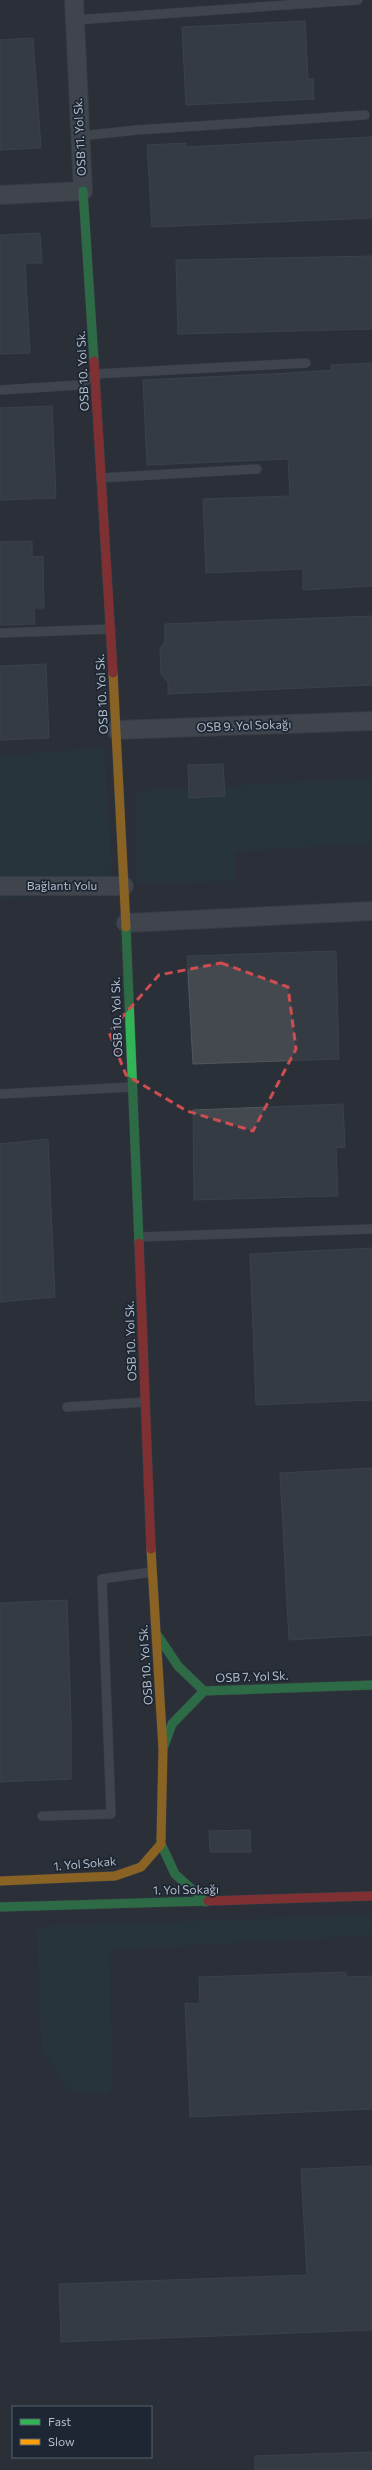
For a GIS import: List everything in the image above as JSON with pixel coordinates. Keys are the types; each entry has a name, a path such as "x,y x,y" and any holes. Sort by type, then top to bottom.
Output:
{"street":[{"name":"OSB 11. Yol Sk.","path":"0,195 83,191 74,0"},
{"name":"OSB 10. Yol Sk.","path":"83,191 111,629 126,923 152,1572 163,1749 161,1844"},
{"name":"OSB 9. Yol Sokağı","path":"116,730 372,721"},
{"name":"Bağlantı Yolu","path":"0,886 124,886"},
{"path":"126,923 372,911"},
{"path":"156,1633 173,1662 187,1679 204,1691"},
{"name":"OSB 7. Yol Sk.","path":"163,1749 172,1724 204,1691 372,1685"},
{"path":"161,1844 175,1874 188,1888 206,1902"},
{"name":"1. Yol Sokak","path":"0,1881 115,1876 141,1867 161,1844"},
{"path":"27,1880 28,1899"},
{"name":"1. Yol Sokağı","path":"0,1907 28,1899 206,1902 372,1896"}],"lane":[{"path":"75,20 358,0"},
{"path":"80,136 137,130 365,115"},
{"path":"0,390 80,385 95,374 306,363"},
{"path":"101,478 257,469"},
{"path":"0,633 111,629"},
{"path":"0,1094 132,1087"},
{"path":"139,1237 372,1229"},
{"path":"67,1407 145,1402"},
{"path":"42,1816 111,1814 102,1579 152,1572"}],"highlighted area":[{"path":"221,963 288,987 296,1049 253,1131 187,1111 126,1075 109,1032 159,975"}],"green space":[{"path":"104,748 112,870 100,870 110,871 112,897 97,895 0,898 0,756"},
{"path":"372,778 372,843 235,851 236,881 137,883 137,791"},
{"path":"372,1915 372,1935 109,1950 113,2086 107,2095 69,2090 42,2049 37,1931 46,1926"}],"building":[{"path":"305,21 308,79 313,79 314,99 186,105 182,27"},
{"path":"33,38 41,148 0,150 0,40"},
{"path":"372,137 372,218 152,227 147,145 186,143 186,147"},
{"path":"40,233 42,263 25,263 30,353 0,354 0,235"},
{"path":"372,256 372,329 178,334 176,260"},
{"path":"372,363 372,586 303,590 303,569 206,573 203,499 290,496 288,459 147,465 143,380 331,370 331,365"},
{"path":"52,406 56,498 0,500 0,408"},
{"path":"32,541 32,557 43,556 44,608 34,608 35,624 0,625 0,542"},
{"path":"372,616 372,685 168,694 168,682 161,674 160,649 165,641 165,624"},
{"path":"46,664 49,738 0,740 0,666"},
{"path":"223,764 225,796 189,798 188,765"},
{"path":"336,951 339,1059 193,1064 187,956"},
{"path":"343,1104 345,1147 336,1148 338,1196 194,1200 193,1110"},
{"path":"48,1139 55,1297 0,1302 0,1144"},
{"path":"372,1248 372,1400 256,1405 250,1254"},
{"path":"372,1468 372,1635 289,1640 280,1473"},
{"path":"67,1600 71,1721 71,1779 0,1782 0,1603"},
{"path":"250,1830 251,1852 210,1852 209,1831"},
{"path":"346,1972 347,1977 372,1976 372,2109 190,2117 185,2003 200,2004 199,1977"},
{"path":"372,2166 372,2330 61,2342 59,2284 307,2275 301,2169"},
{"path":"372,2452 372,2470 255,2470 255,2456"}],"traffic: fast":[{"path":"83,191 94,361"},
{"path":"126,927 139,1243"},
{"path":"158,1636 178,1666 204,1691"},
{"path":"164,1746 172,1724 204,1691 372,1685"},
{"path":"161,1839 161,1844 175,1874 206,1902"},
{"path":"0,1907 208,1901"}],"traffic: slow":[{"path":"113,673 126,927"},
{"path":"151,1549 163,1749 161,1839"},
{"path":"0,1881 115,1876 141,1867 161,1844"}],"traffic: jam":[{"path":"94,361 113,673"},
{"path":"139,1243 151,1549"},
{"path":"208,1901 372,1896"}]}
